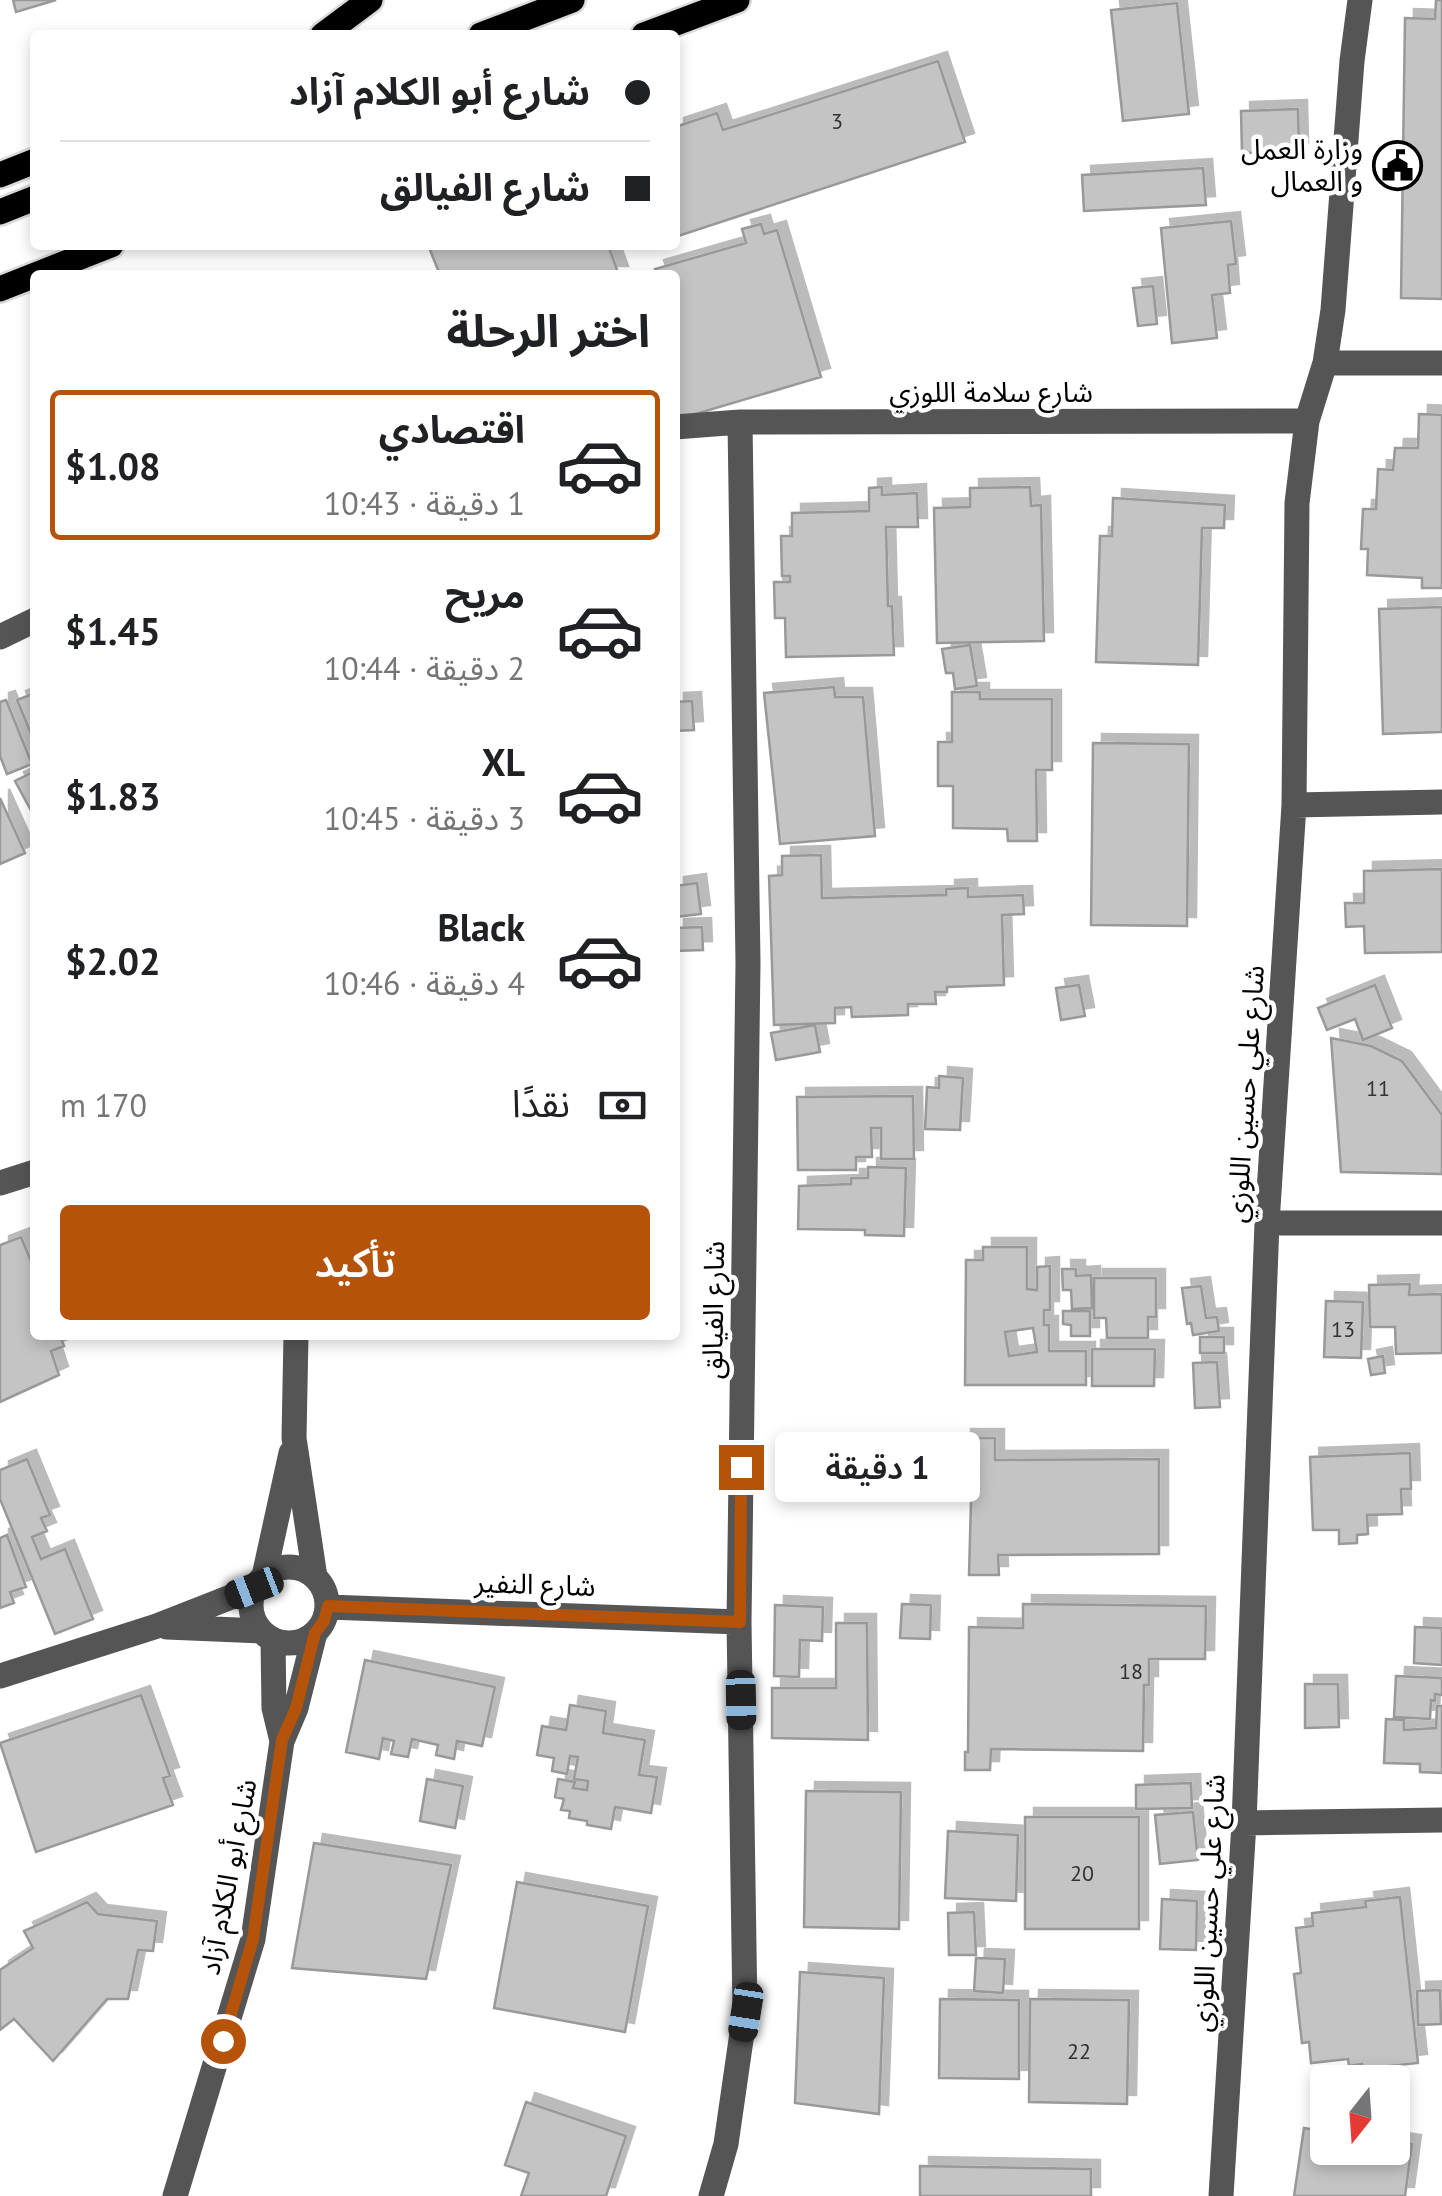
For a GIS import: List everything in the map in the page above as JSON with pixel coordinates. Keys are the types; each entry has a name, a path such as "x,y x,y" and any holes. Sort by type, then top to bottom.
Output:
{"main road":[{"path":"330,30 370,0"},
{"path":"493,30 572,0"},
{"path":"657,30 738,0"},
{"path":"0,175 30,163"},
{"path":"0,212 30,200"},
{"path":"51,270 99,250"},
{"path":"0,289 30,278"}],"street":[{"name":"شارع علي حسين اللوزي","path":"1221,2196 1244,1823 1266,1223 1294,805 1297,503 1307,422 1325,362 1333,310 1360,0"},
{"path":"1325,362 1442,363"},
{"name":"شارع سلامة اللوزي","path":"680,427 740,422 1307,422"},
{"name":"شارع الفيالق","path":"711,2196 726,2144 746,2012 740,1622 748,963 740,422"},
{"path":"0,636 30,622"},
{"path":"1294,805 1442,802"},
{"path":"0,1183 30,1174"},
{"path":"1266,1223 1442,1223"},
{"path":"296,1340 294,1438 315,1577"},
{"path":"267,1635 253,1618 250,1603 259,1582 294,1438"},
{"path":"0,1676 158,1626 259,1582 275,1569 290,1566 315,1577 322,1585 328,1606 324,1621 302,1641 158,1626"},
{"name":"شارع النفير","path":"328,1606 740,1622"},
{"name":"شارع أبو الكلام آزاد","path":"174,2196 253,1939 282,1740 296,1708 315,1633"},
{"name":"شارع أبو الكلام آزاد","path":"267,1635 274,1708 282,1740"},
{"path":"1244,1823 1442,1820"}],"building":[{"path":"13,0 56,0 16,12"},
{"path":"1436,0 1442,0 1442,299 1401,298 1405,18 1435,19"},
{"path":"1177,3 1189,114 1123,121 1111,10"},
{"path":"938,61 965,142 680,235 680,125 717,113 723,130"},
{"path":"1298,109 1299,152 1242,153 1241,111"},
{"path":"1203,168 1206,205 1084,211 1082,175"},
{"path":"1231,221 1236,264 1228,265 1230,293 1212,295 1217,338 1172,343 1161,228"},
{"path":"761,224 764,234 777,230 821,377 680,419 680,270 655,269 746,243 742,229"},
{"path":"430,250 610,250 617,270 438,270"},
{"path":"1153,286 1157,324 1138,326 1133,288"},
{"path":"1419,414 1442,415 1442,588 1422,588 1422,578 1367,575 1368,549 1361,549 1363,509 1376,509 1378,469 1393,470 1395,448 1418,448"},
{"path":"882,487 882,495 917,493 918,527 886,527 894,655 786,657 785,618 775,618 774,582 790,582 790,576 782,576 781,536 792,536 792,513 869,511 869,488"},
{"path":"1030,487 1031,506 1041,505 1044,641 937,643 934,508 970,507 970,488"},
{"path":"1113,498 1225,505 1224,528 1202,528 1198,665 1096,662 1100,536 1112,536"},
{"path":"1442,607 1442,732 1383,734 1379,609"},
{"path":"970,645 977,686 955,689 953,673 946,673 942,649"},
{"path":"834,687 835,697 863,697 875,836 780,844 764,693"},
{"path":"952,692 980,692 980,699 1052,699 1052,770 1036,770 1037,841 1008,841 1007,829 953,828 953,786 938,786 938,742 952,742"},
{"path":"30,695 30,732 17,700"},
{"path":"6,700 30,759 30,765 7,774 0,756 0,702"},
{"path":"692,701 694,730 680,731 680,702"},
{"path":"1093,743 1189,744 1187,926 1091,925"},
{"path":"30,774 30,808 15,781"},
{"path":"0,798 25,853 0,864"},
{"path":"821,855 822,898 946,895 946,889 968,888 968,897 1023,895 1024,914 1002,915 1004,985 947,987 947,992 935,992 936,1004 908,1004 908,1015 852,1017 851,1007 835,1008 835,1023 774,1025 769,876 782,875 782,856"},
{"path":"1442,869 1442,952 1365,953 1364,926 1346,927 1345,903 1364,903 1364,871"},
{"path":"697,883 701,914 680,916 680,885"},
{"path":"702,927 703,950 680,951 680,928"},
{"path":"1079,985 1085,1016 1061,1020 1056,988"},
{"path":"1375,985 1392,1028 1363,1040 1355,1019 1327,1030 1318,1008"},
{"path":"815,1025 820,1052 776,1060 771,1033"},
{"path":"1331,1038 1371,1046 1402,1061 1442,1115 1442,1174 1341,1172"},
{"path":"939,1076 963,1078 960,1130 925,1129 927,1087 939,1088"},
{"path":"913,1096 914,1159 881,1159 881,1128 871,1128 872,1157 856,1157 856,1170 798,1170 797,1097"},
{"path":"868,1167 906,1168 904,1236 865,1235 865,1230 798,1229 799,1186 851,1184 851,1178 868,1178"},
{"path":"21,1237 30,1259 30,1340 62,1340 64,1346 51,1351 59,1375 0,1402 0,1245"},
{"path":"983,1247 1027,1247 1027,1289 1037,1290 1037,1267 1050,1266 1050,1310 1044,1310 1044,1325 1049,1325 1049,1351 1086,1351 1086,1385 965,1385 966,1260 983,1260","holes":["1033,1328 1037,1352 1009,1356 1005,1332"]},
{"path":"1062,1269 1076,1269 1076,1276 1091,1275 1092,1308 1072,1309 1071,1290 1063,1290"},
{"path":"1094,1278 1156,1278 1156,1317 1148,1317 1148,1338 1107,1338 1106,1318 1094,1318"},
{"path":"1410,1284 1409,1295 1442,1294 1442,1353 1396,1354 1395,1327 1370,1327 1369,1285"},
{"path":"1201,1286 1206,1318 1217,1317 1219,1331 1193,1335 1191,1323 1187,1324 1182,1288"},
{"path":"1326,1301 1363,1302 1361,1358 1324,1357"},
{"path":"1063,1311 1090,1311 1090,1336 1071,1336 1071,1325 1063,1324"},
{"path":"1200,1337 1224,1337 1224,1353 1200,1353"},
{"path":"1092,1349 1155,1349 1154,1386 1092,1386"},
{"path":"1383,1356 1385,1373 1371,1375 1368,1359"},
{"path":"1217,1362 1220,1407 1195,1408 1193,1363"},
{"path":"962,1438 995,1438 995,1460 1159,1459 1159,1554 998,1555 999,1575 969,1575 972,1463 962,1463"},
{"path":"1410,1453 1411,1489 1401,1489 1402,1514 1367,1515 1368,1534 1357,1535 1357,1543 1339,1544 1339,1530 1313,1530 1310,1457"},
{"path":"27,1459 50,1515 41,1518 47,1531 32,1537 41,1559 65,1549 93,1619 55,1634 0,1499 0,1470"},
{"path":"7,1535 26,1587 10,1592 14,1603 0,1608 0,1538"},
{"path":"902,1604 931,1605 930,1639 900,1638"},
{"path":"1023,1604 1206,1606 1205,1659 1149,1659 1149,1685 1144,1685 1143,1751 991,1749 990,1770 965,1770 969,1627 1023,1628"},
{"path":"775,1605 823,1607 822,1641 800,1640 799,1677 774,1676"},
{"path":"836,1623 867,1623 868,1740 772,1738 772,1688 836,1688"},
{"path":"1415,1627 1442,1628 1442,1665 1414,1663"},
{"path":"365,1660 495,1687 482,1746 457,1741 454,1759 436,1755 438,1745 412,1739 408,1757 391,1754 394,1741 383,1738 379,1759 346,1752"},
{"path":"1396,1676 1442,1678 1442,1695 1435,1694 1435,1701 1431,1700 1430,1719 1394,1717"},
{"path":"1305,1684 1338,1684 1339,1727 1305,1728"},
{"path":"141,1695 170,1776 163,1778 173,1805 36,1852 0,1743"},
{"path":"570,1705 606,1711 603,1733 645,1740 639,1775 657,1777 651,1813 615,1807 611,1829 587,1825 587,1821 569,1818 570,1811 561,1810 564,1799 555,1797 558,1779 575,1782 573,1788 587,1790 588,1781 574,1779 578,1757 570,1756 567,1774 552,1771 554,1758 537,1755 542,1726 566,1730"},
{"path":"1437,1706 1442,1706 1442,1773 1420,1772 1420,1764 1384,1763 1386,1719 1404,1720 1404,1730 1436,1728"},
{"path":"427,1779 463,1786 455,1828 420,1821"},
{"path":"1191,1783 1192,1808 1136,1809 1136,1785"},
{"path":"806,1791 901,1792 899,1929 804,1927"},
{"path":"1193,1812 1198,1860 1160,1864 1155,1815"},
{"path":"1025,1817 1139,1817 1139,1929 1025,1929"},
{"path":"948,1831 1018,1835 1016,1901 945,1898"},
{"path":"314,1843 451,1865 426,1979 292,1968"},
{"path":"517,1882 648,1906 625,2032 494,2008"},
{"path":"1400,1897 1418,2063 1349,2065 1348,2059 1311,2063 1309,2042 1302,2043 1294,1974 1301,1973 1296,1928 1313,1926 1312,1913 1366,1907 1365,1901"},
{"path":"1162,1899 1197,1901 1196,1950 1160,1949"},
{"path":"87,1902 98,1914 157,1921 153,1951 138,1950 128,1999 107,1999 53,2061 14,2019 0,2030 0,1970 33,1948 24,1931"},
{"path":"974,1912 976,1955 949,1955 948,1913"},
{"path":"976,1958 1005,1959 1003,1993 974,1991"},
{"path":"800,1972 884,1978 879,2114 795,2103"},
{"path":"1440,1990 1441,2024 1418,2025 1417,1991"},
{"path":"940,1999 1019,2000 1019,2079 939,2078"},
{"path":"1030,1999 1129,2000 1127,2104 1029,2102"},
{"path":"526,2102 626,2136 606,2196 521,2196 529,2173 505,2165"},
{"path":"1304,2128 1310,2129 1310,2165 1409,2165 1405,2196 1294,2196"},
{"path":"920,2166 1091,2169 1091,2196 920,2196"}],"place":[{"name":"وزارة العمل و العمال","path":"1398,165"}],"route":[{"path":"223,2041 253,1939 282,1740 296,1708 315,1633 328,1606 740,1622 741,1467"}]}
